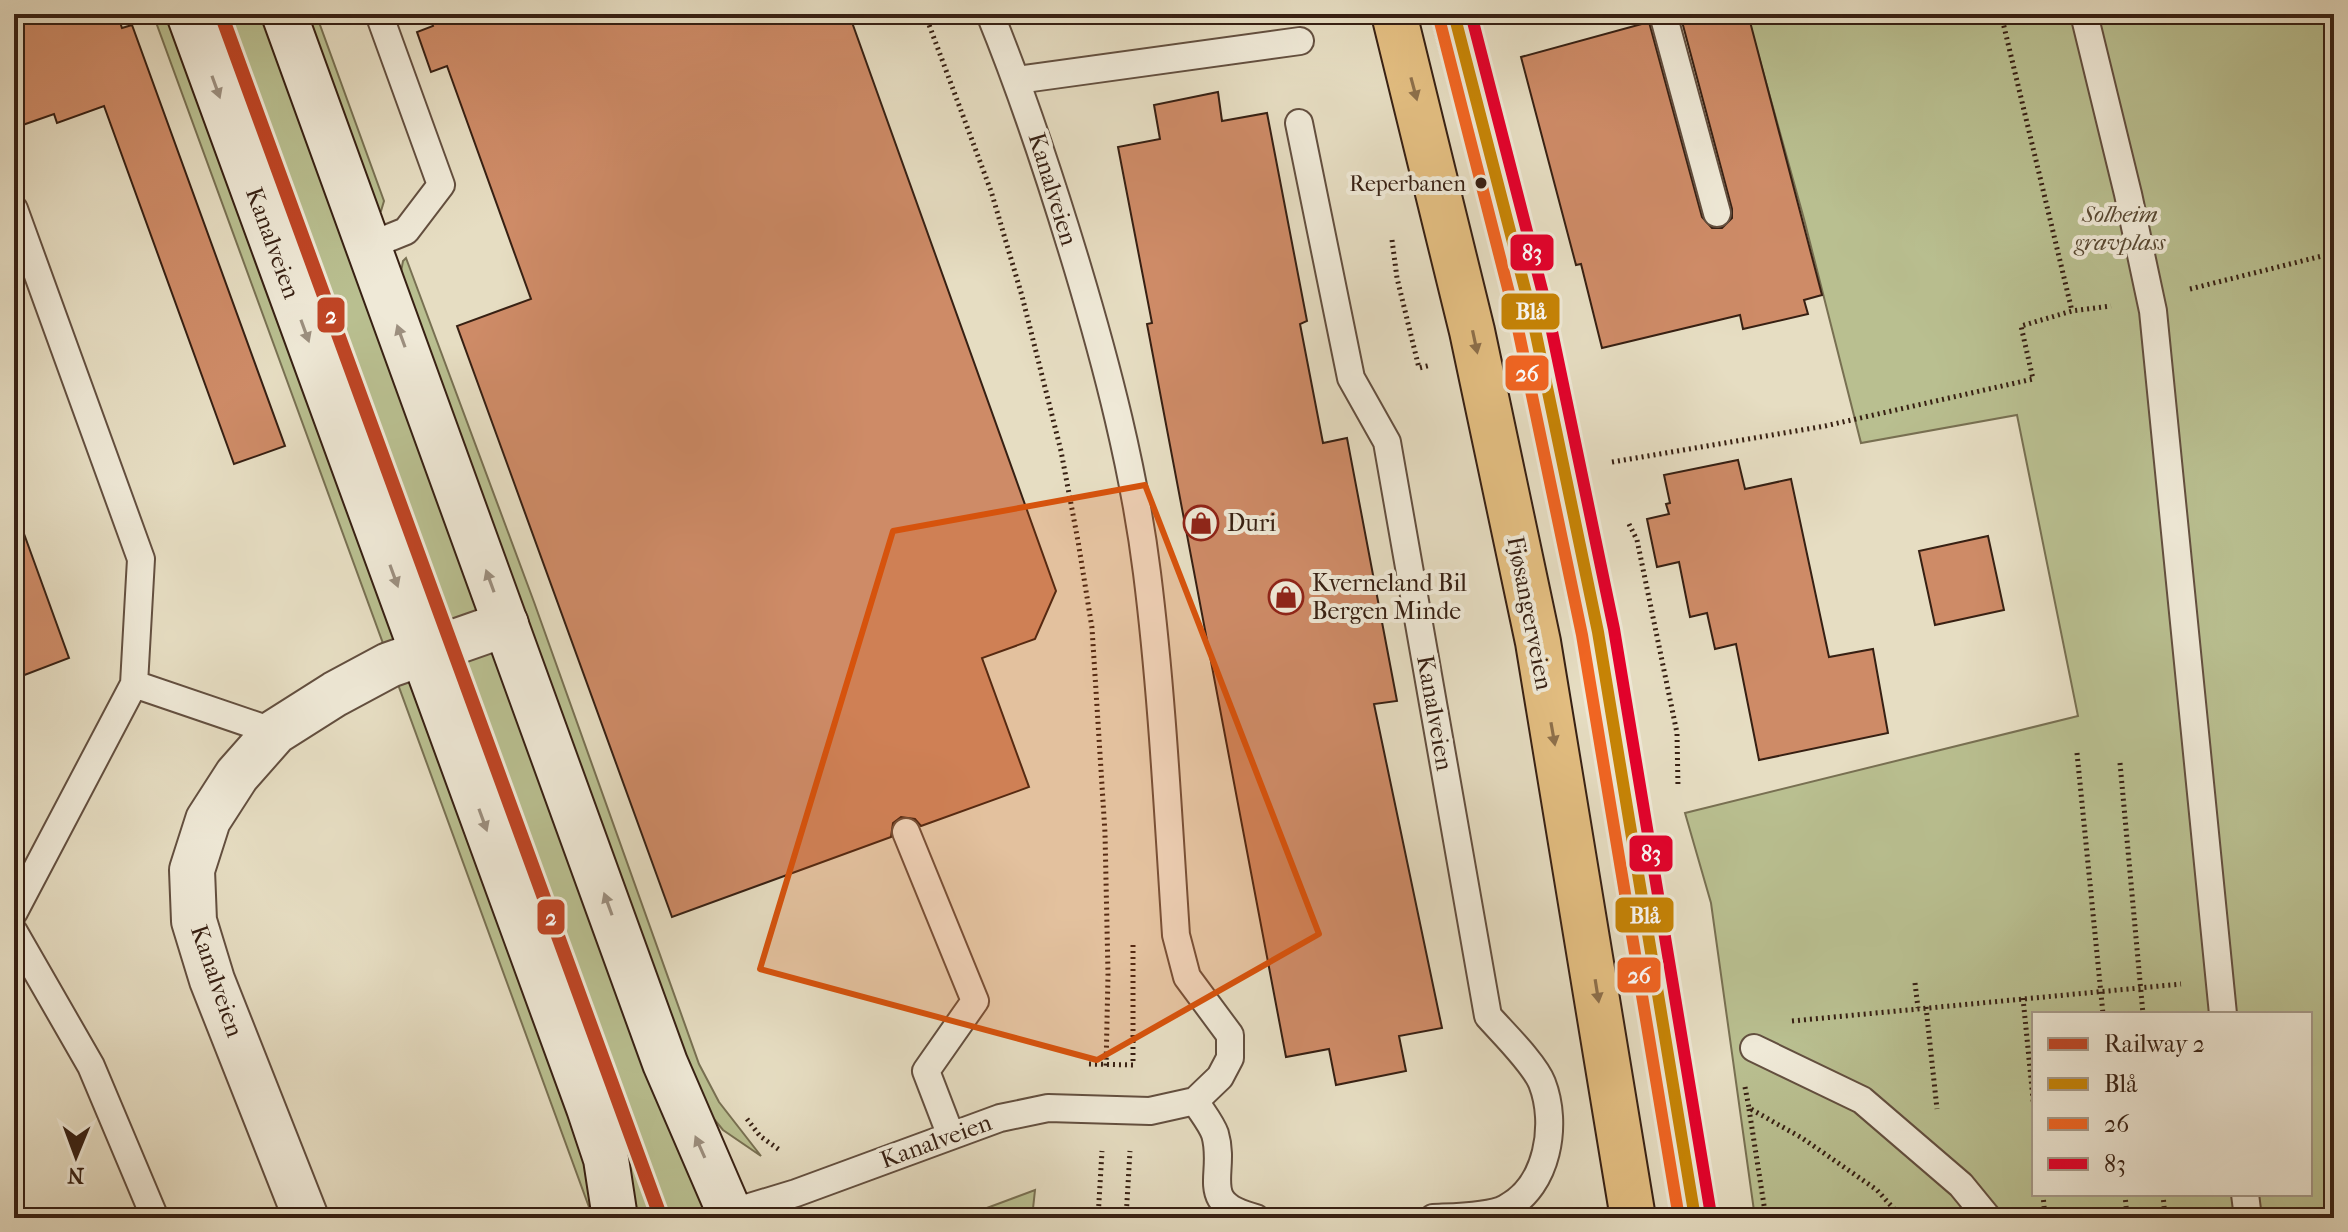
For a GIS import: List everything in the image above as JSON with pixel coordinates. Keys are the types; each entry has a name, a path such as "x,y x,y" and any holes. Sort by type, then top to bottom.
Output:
{"highway":[{"name":"Fjøsangerveien","path":"1394,14 1472,331 1538,642 1633,1218"},
{"path":"1454,14 1533,320 1598,632 1695,1218"}],"main road":[{"name":"Kanalveien","path":"189,14 589,1108 606,1159 615,1218"},
{"name":"Kanalveien","path":"284,14 665,1063 731,1215"},
{"name":"Kanalveien","path":"306,1218 212,980 194,921 192,870 208,820 237,775 275,732 389,665 506,624"}],"lane":[{"path":"369,246 406,231 441,185 379,14"},
{"name":"Kanalveien","path":"731,1215 1000,1118 1048,1108 1150,1111 1173,1108 1195,1101 1220,1077 1230,1058 1230,1035 1187,977 1176,935 1147,572 1128,465 1102,351 1046,163 990,14"},
{"path":"1663,14 1717,213"},
{"path":"2084,14 2151,301 2223,1012"},
{"path":"1017,80 1300,41"},
{"name":"Kanalveien","path":"1299,123 1351,378 1387,442 1488,1016 1541,1080 1550,1125 1543,1163 1528,1191 1505,1209 1490,1215 1433,1218"},
{"path":"14,209 141,559 134,684 14,912"},
{"path":"134,684 275,732"},
{"path":"906,832 975,1001 926,1071 951,1136"},
{"path":"14,932 91,1066 155,1218"},
{"path":"1754,1048 1862,1100 1961,1185 1988,1218"},
{"path":"1195,1101 1215,1133 1213,1206 1256,1218"},
{"path":"2245,1196 2248,1218"}],"path":[{"path":"925,14 991,191 1022,296 1061,451 1078,541 1092,628 1102,772 1108,974 1106,1065"},
{"path":"2001,14 2072,311"},
{"path":"2194,288 2334,253"},
{"path":"1607,463 1825,426 2033,379 2021,326 2072,311 2151,301"},
{"path":"2077,753 2103,1012"},
{"path":"2120,763 2143,1012"},
{"path":"1089,1064 1133,1065 1133,929"},
{"path":"1915,983 1918,1008"},
{"path":"1766,1218 1741,1069 1754,1048 1758,1024 2192,983"},
{"path":"2023,998 2032,1089"},
{"path":"1926,1007 1943,1170"},
{"path":"1749,1108 1802,1138 1877,1190 1902,1218"},
{"path":"1126,1218 1131,1143"},
{"path":"1098,1218 1102,1154"},
{"path":"2043,1196 2045,1218"},
{"path":"2125,1196 2127,1218"},
{"path":"2163,1196 2165,1218"}],"highlighted area":[{"path":"1145,485 1319,934 1097,1060 760,969 893,531"}],"green space":[{"path":"153,14 174,14 569,1096 602,1218 593,1218"},
{"path":"205,14 269,14 716,1218 630,1218"},
{"path":"298,14 316,14 384,201 381,211 376,213"},
{"name":"Solheim gravplass","path":"1747,14 2334,14 2334,1218 1755,1218 1711,903 1685,813 2078,716 2017,415 1861,443 1804,219"},
{"path":"406,258 534,602 699,1064 719,1102 761,1156 723,1130 704,1107 400,277"},
{"path":"1035,1190 1032,1218 960,1218"}],"building":[{"path":"14,14 117,14 122,28 132,25 285,446 234,464 104,106 57,123 54,114 14,128"},
{"path":"429,14 849,14 1056,591 1035,639 982,658 1029,787 921,826 915,819 901,817 893,823 891,837 672,917 457,326 531,299 447,66 431,72 417,32 433,26"},
{"path":"1680,14 1748,14 1822,295 1804,300 1808,314 1743,329 1740,315 1602,348 1581,264 1576,265 1521,57 1649,22 1702,217 1712,228 1722,228 1732,218 1732,209"},
{"path":"1218,92 1222,121 1267,113 1307,321 1300,324 1323,443 1347,438 1397,701 1374,704 1442,1028 1399,1036 1406,1071 1336,1085 1329,1049 1286,1057 1147,324 1152,323 1118,147 1160,139 1154,105"},
{"path":"1738,460 1745,489 1791,479 1829,657 1873,649 1888,733 1759,760 1736,644 1715,649 1707,613 1690,617 1679,562 1657,567 1647,519 1669,514 1664,475"},
{"path":"19,520 69,658 14,679 14,521"},
{"path":"1988,536 2004,610 1935,625 1919,551"}],"rail line":[{"name":"2","path":"221,14 661,1218"}],"transit line":[{"name":"Blå","path":"1454,14 1533,320 1598,632 1695,1218"},
{"name":"83","path":"1471,14 1549,317 1614,629 1711,1215"},
{"name":"26","path":"1439,18 1517,324 1582,635 1679,1218"}],"place":[{"name":"Reperbanen","path":"1481,183"},
{"name":"Duri","path":"1201,523"},
{"name":"Kverneland Bil Bergen Minde","path":"1286,597"}]}
